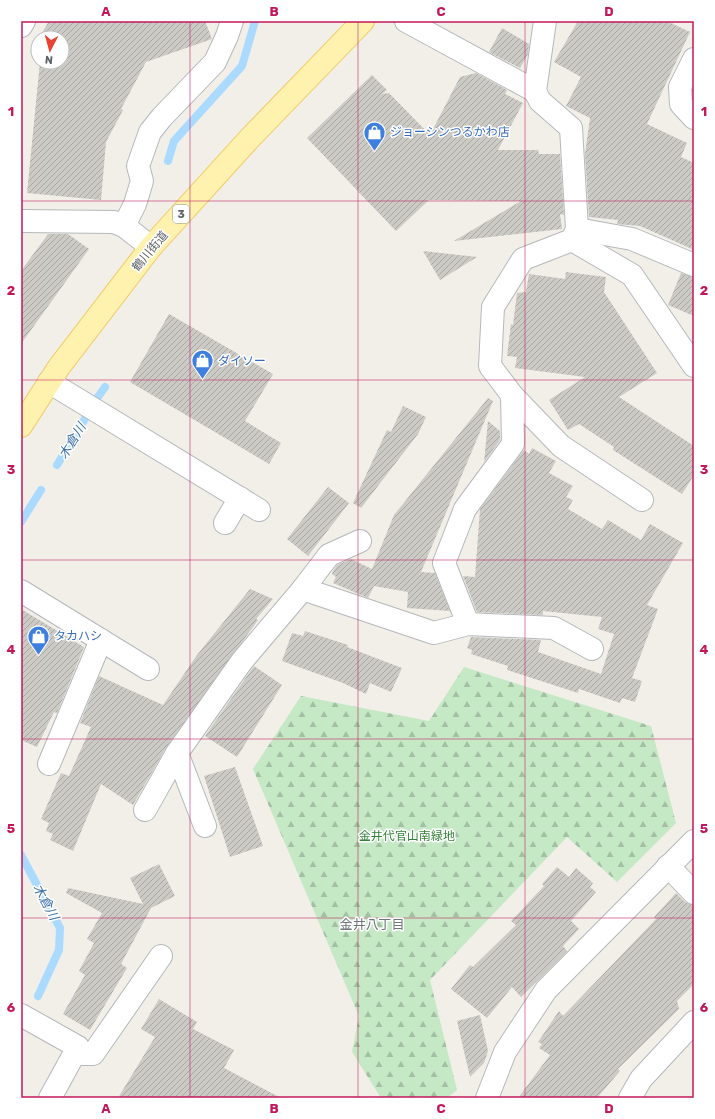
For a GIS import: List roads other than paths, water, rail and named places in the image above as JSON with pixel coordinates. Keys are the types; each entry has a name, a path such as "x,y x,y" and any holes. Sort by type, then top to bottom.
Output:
{"main road":[{"name":"鶴川街道","path":"21,426 59,367 151,247 250,138 358,23"}],"street":[{"path":"21,26 24,21"},
{"path":"124,226 135,204 142,181 138,166 150,132 162,117 216,62 232,21"},
{"path":"406,21 535,91"},
{"path":"545,21 535,91 540,101 571,128 574,234"},
{"path":"694,59 680,87 681,104 694,118"},
{"path":"21,221 114,222 124,226 151,247"},
{"path":"574,234 632,275 694,366"},
{"path":"642,500 561,446 512,394 490,366 493,308 523,259 574,234 632,239 694,265"},
{"path":"49,382 259,510"},
{"path":"468,624 444,563 466,509 513,444 512,394"},
{"path":"225,523 240,498"},
{"path":"145,810 177,753 242,661 303,589 329,555 360,541"},
{"path":"303,589 434,633 468,624 554,628 592,649"},
{"path":"21,591 148,669"},
{"path":"49,764 101,640"},
{"path":"177,753 205,826"},
{"path":"487,1098 505,1052 546,990 694,841"},
{"path":"668,866 694,893"},
{"path":"74,1054 93,1054 161,956"},
{"path":"21,1015 78,1047 50,1098"},
{"path":"630,1098 641,1079 694,1022"}],"waterway":[{"path":"168,161 174,141 242,66 255,21"},
{"name":"木倉川","path":"98,397 105,387"},
{"name":"木倉川","path":"57,465 86,417"},
{"name":"木倉川","path":"21,522 41,490"},
{"name":"木倉川","path":"21,855 60,928 59,950 38,996"}],"place":[{"name":"ジョーシンつるかわ店","path":"375,152"},
{"name":"ダイソー","path":"203,380"},
{"name":"タカハシ","path":"39,656"}],"district":[{"name":"金井八丁目","path":"372,924"}],"park label":[{"name":"金井代官山南緑地","path":"407,836"}]}
